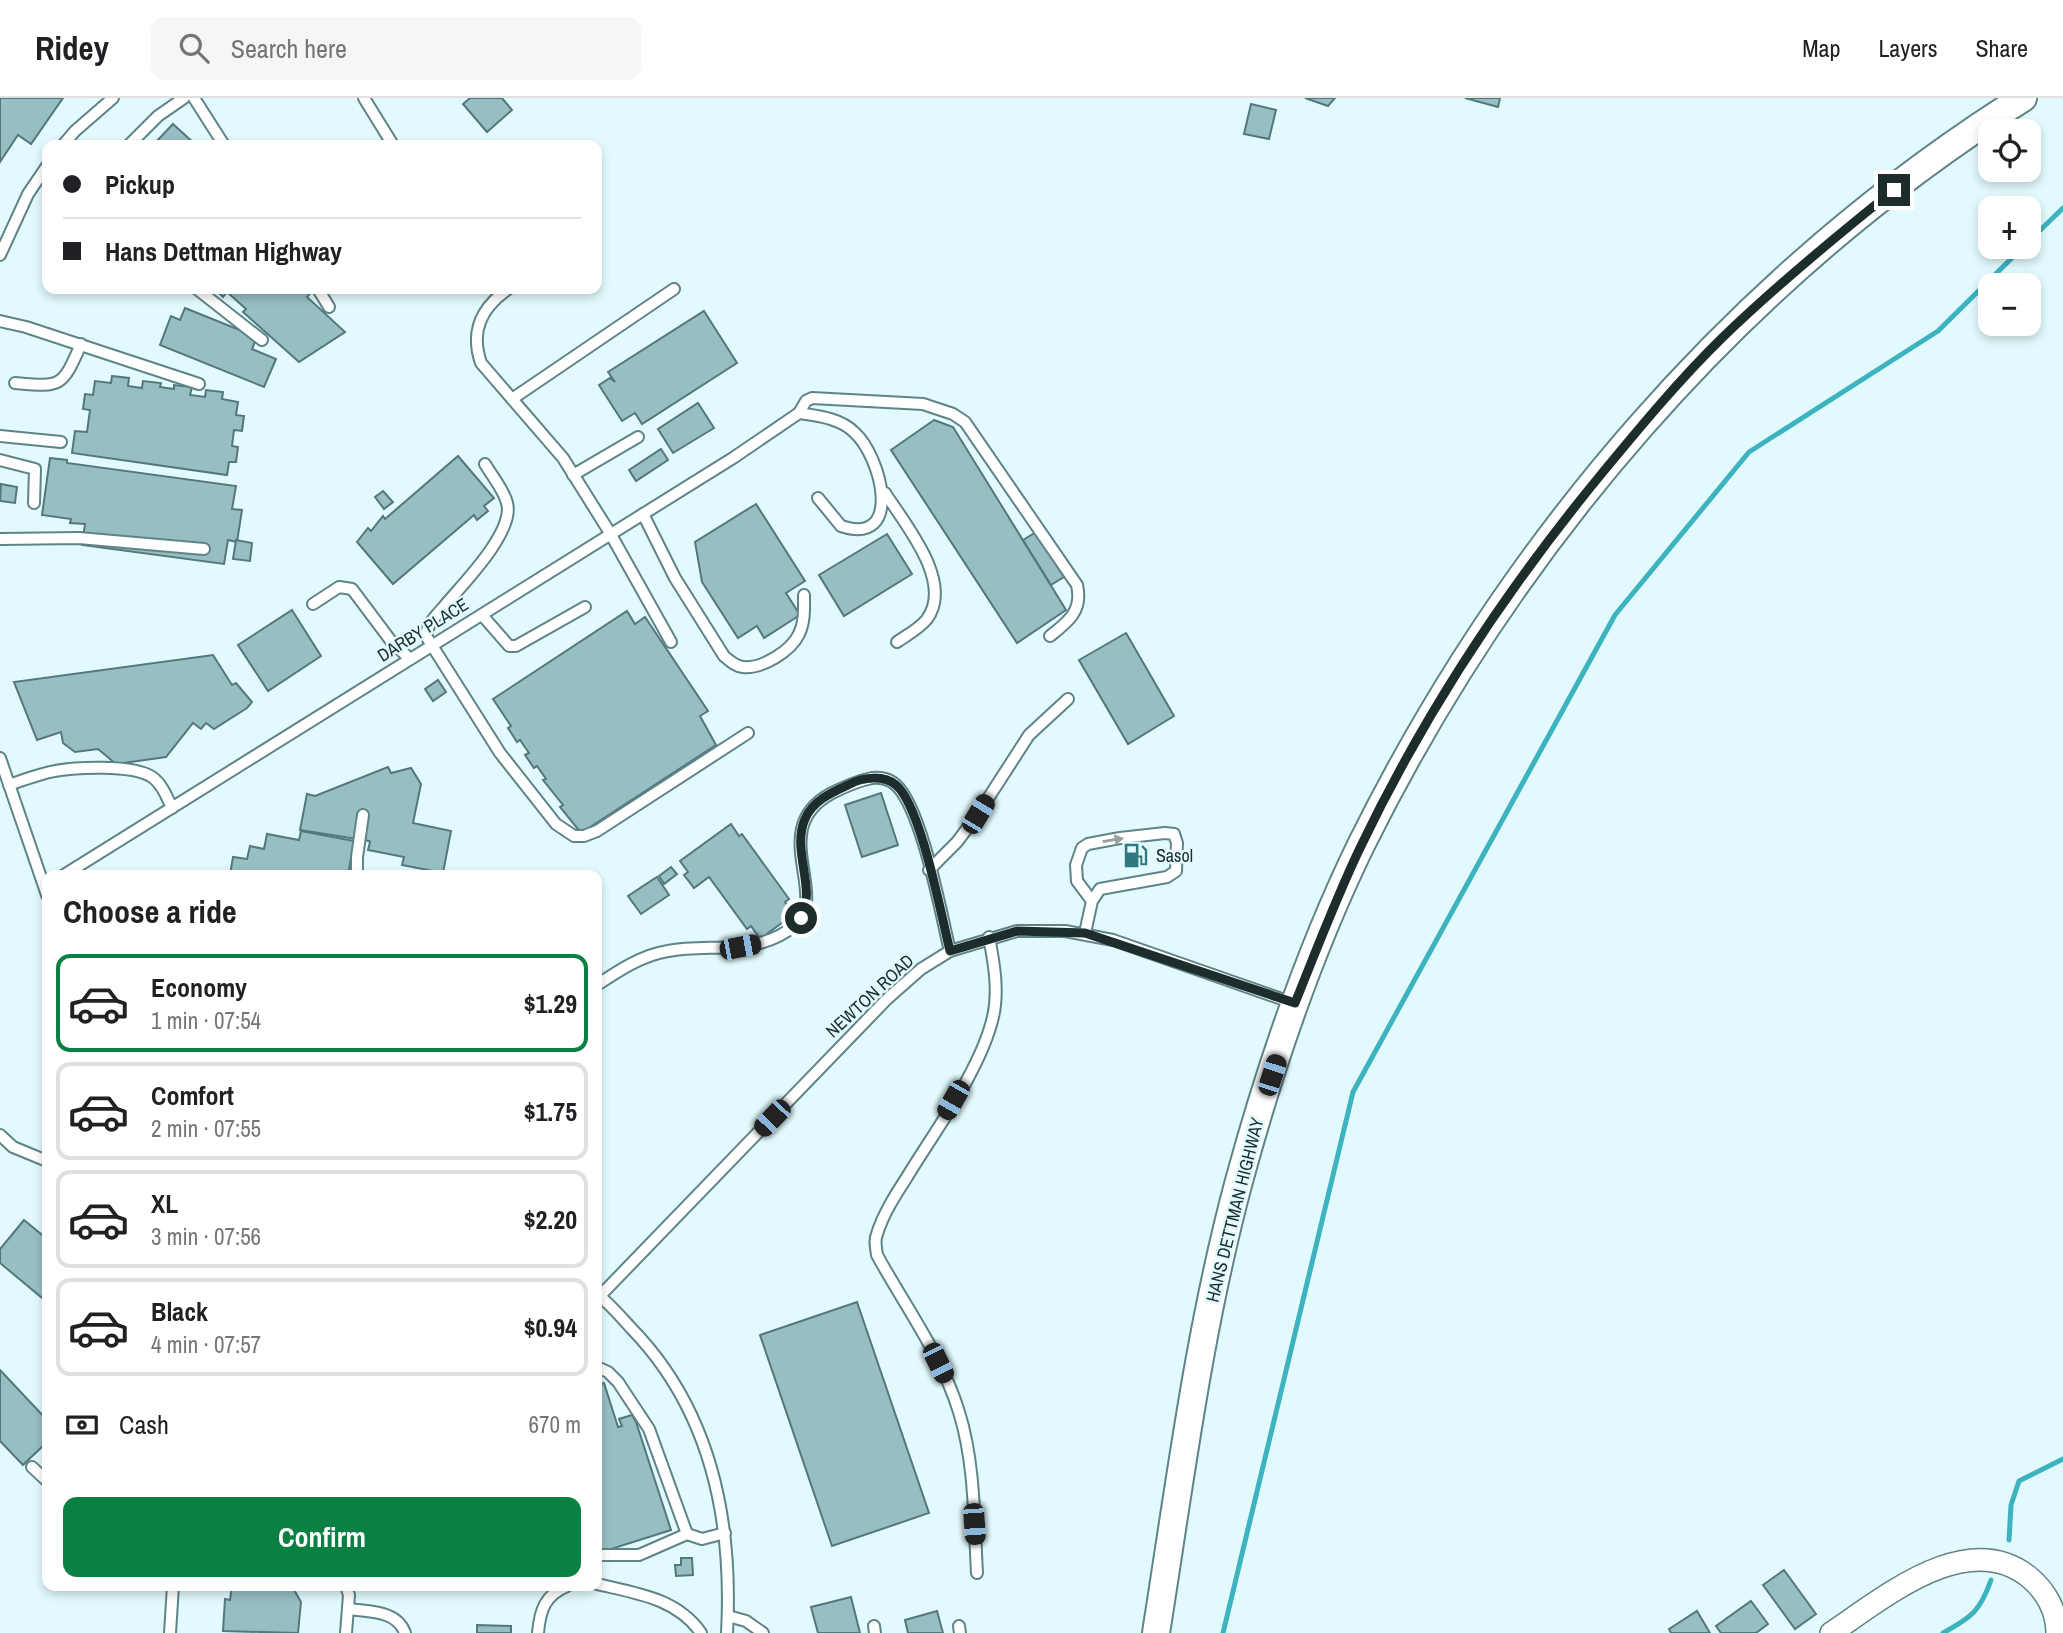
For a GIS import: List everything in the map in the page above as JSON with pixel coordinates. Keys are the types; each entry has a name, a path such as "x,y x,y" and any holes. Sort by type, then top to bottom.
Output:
{"street":[{"name":"HANS DETTMAN HIGHWAY","path":"1156,1633 1199,1370 1224,1240 1253,1135 1295,1003 1361,846 1443,694 1485,627 1557,527 1654,411 1721,339 1781,284 1912,175 1982,123 2023,98"},
{"path":"1831,1633 1917,1577 1946,1565 1972,1559 1994,1559 2018,1568 2034,1581 2053,1609 2057,1633"}],"lane":[{"path":"67,140 113,98"},
{"path":"134,140 158,116 184,98"},
{"path":"194,98 221,140"},
{"path":"364,98 390,140"},
{"path":"0,255 28,194 42,175"},
{"path":"512,399 674,289"},
{"path":"203,294 262,340"},
{"path":"321,294 329,307"},
{"path":"501,294 483,314 475,336 476,348 486,372 548,438 610,533 671,642"},
{"path":"0,321 81,344 199,384"},
{"path":"15,383 46,386 58,383 68,374 81,344"},
{"name":"DARBY PLACE","path":"72,870 643,514 799,413 806,401 822,396 923,404 953,414 965,422 1077,585 1079,594 1076,611 1069,621 1049,636"},
{"path":"799,413 824,416 854,431 866,447 883,491 922,550 935,588 934,606 927,619 897,642"},
{"path":"0,436 61,442"},
{"path":"573,475 638,437"},
{"path":"0,460 35,469 34,503"},
{"path":"485,464 508,502 507,518 491,548 430,622 426,636 500,753 556,824 574,836 584,836 597,831 748,733"},
{"path":"818,498 841,526 861,528 873,522 880,513 883,491"},
{"path":"643,514 675,578 724,656 733,664 742,667 755,666 788,647 799,636 804,595"},
{"path":"0,539 79,538 204,549"},
{"path":"313,604 339,587 352,589 391,641 410,659"},
{"path":"482,615 509,646 516,646 585,607"},
{"path":"929,870 957,842 978,814 1029,735 1068,699"},
{"path":"0,758 42,878"},
{"path":"9,785 51,772 106,768 131,770 149,774 158,781 172,808"},
{"path":"602,982 641,958 664,951 740,947 761,943 794,926 806,909 807,900 801,844 805,819 821,799 855,781 877,778 890,781 898,787 911,808 950,951"},
{"path":"357,870 363,815"},
{"path":"1085,933 1095,893 1108,886 1172,875 1177,867 1177,843 1174,834 1120,838 1088,844 1082,848 1076,865 1076,881 1092,901"},
{"name":"NEWTON ROAD","path":"602,1292 887,999 921,969 950,951 989,937 1017,931 1085,933 1295,1003"},
{"path":"977,1573 969,1451 959,1412 926,1339 877,1255 875,1243 894,1196 942,1119 984,1042 993,1018 995,999 989,937"},
{"path":"0,1135 13,1147 42,1159"},
{"path":"602,1300 646,1343 688,1408 718,1487 725,1533 727,1633"},
{"path":"602,1369 618,1381 649,1429 687,1534"},
{"path":"32,1467 42,1476"},
{"path":"602,1555 639,1555 687,1534 702,1539 725,1533"},
{"path":"602,1585 645,1595 673,1606 686,1615 701,1633"},
{"path":"170,1633 173,1591"},
{"path":"346,1633 349,1609 347,1591"},
{"path":"538,1633 544,1604 555,1591"},
{"path":"349,1609 391,1616 398,1619 405,1633"},
{"path":"728,1616 746,1621 763,1633"}],"building":[{"path":"0,98 63,98 31,144 18,135 0,162"},
{"path":"470,98 502,98 512,110 487,132 463,104"},
{"path":"1305,98 1335,98 1328,106"},
{"path":"1465,98 1500,98 1498,107"},
{"path":"1251,104 1276,110 1269,139 1244,134"},
{"path":"173,124 191,140 158,140"},
{"path":"229,294 310,294 307,297 345,332 299,362 243,312 246,309"},
{"path":"185,308 257,337 252,349 276,359 264,387 160,345 171,316 180,320"},
{"path":"704,311 737,363 642,424 635,413 622,421 599,385 610,378 615,382 608,372"},
{"path":"112,376 129,378 128,386 142,388 143,381 161,383 160,387 174,389 174,385 192,387 190,395 205,397 206,390 223,392 222,399 238,402 236,415 244,416 242,431 234,430 232,446 238,447 236,462 229,462 227,475 72,453 75,431 87,432 90,410 83,409 85,394 93,395 95,381 111,383"},
{"path":"698,403 714,428 673,453 658,429"},
{"path":"934,420 953,427 1066,610 1017,643 891,450"},
{"path":"661,449 668,460 636,481 629,470"},
{"path":"458,456 494,498 484,506 488,511 477,520 474,515 393,584 357,542 368,528 371,531 383,516 385,519"},
{"path":"50,458 67,460 67,463 236,486 232,509 242,510 237,542 228,540 224,564 82,545 85,524 42,515"},
{"path":"1,484 17,487 15,503 0,501"},
{"path":"383,491 393,502 384,509 375,497"},
{"path":"756,504 805,581 786,593 800,615 764,638 757,626 738,638 702,582 695,542"},
{"path":"1036,532 1064,577 1051,585 1023,540"},
{"path":"887,534 912,574 844,616 819,575"},
{"path":"236,540 252,543 250,561 233,559"},
{"path":"292,610 321,656 268,691 238,645"},
{"path":"627,611 635,624 645,617 708,711 700,716 716,745 581,833 560,807 563,805 543,780 546,779 537,766 534,768 525,755 529,753 520,740 517,742 508,728 511,726 493,699"},
{"path":"1126,633 1174,716 1128,744 1079,660"},
{"path":"213,655 232,685 236,683 252,702 247,708 214,729 206,723 201,729 193,723 166,757 116,764 98,749 75,752 63,743 61,732 37,740 14,682"},
{"path":"438,680 446,692 433,701 425,689"},
{"path":"388,767 391,773 411,768 421,784 413,823 451,831 444,870 402,865 404,857 368,850 369,841 300,830 307,794 315,796"},
{"path":"881,793 898,845 862,857 845,805"},
{"path":"731,824 739,836 742,834 789,899 785,902 794,914 760,939 751,926 747,929 709,877 694,888 684,875 688,872 680,861"},
{"path":"301,831 354,841 349,870 231,870 233,857 247,859 250,846 264,849 267,834 299,840"},
{"path":"671,867 677,874 664,884 659,876"},
{"path":"657,877 669,895 641,914 628,896"},
{"path":"24,1220 42,1235 42,1298 0,1263 0,1249"},
{"path":"857,1302 929,1513 832,1546 760,1335"},
{"path":"0,1370 42,1415 42,1447 23,1465 0,1441"},
{"path":"602,1384 618,1427 622,1426 619,1419 632,1415 636,1422 671,1530 608,1550 602,1549"},
{"path":"681,1558 692,1558 693,1575 676,1576 675,1565 681,1565"},
{"path":"1784,1570 1816,1614 1795,1629 1763,1585"},
{"path":"231,1591 295,1591 301,1602 298,1633 223,1631 225,1599 230,1600"},
{"path":"851,1597 860,1633 818,1633 811,1607"},
{"path":"1751,1601 1768,1624 1756,1633 1721,1633 1716,1626"},
{"path":"937,1611 943,1633 908,1633 905,1620"},
{"path":"1697,1611 1710,1633 1671,1633 1669,1629"},
{"path":"477,1625 511,1626 511,1633 477,1633"}],"waterway":[{"path":"2041,229 2063,208"},
{"path":"1223,1633 1353,1092 1615,615 1749,452 1938,331 2011,259"},
{"path":"2009,1540 2011,1505 2019,1481 2063,1459"},
{"path":"1943,1633 1978,1607 1991,1580"}],"place":[{"name":"Sasol","path":"1136,856"}],"route":[{"path":"801,918 807,900 801,859 805,819 821,799 855,781 877,778 890,781 898,787 911,808 950,951 989,937 1017,931 1085,933 1113,940 1295,1003 1336,901 1371,827 1443,694 1522,573 1654,411 1721,339 1840,233 1894,190"}]}
